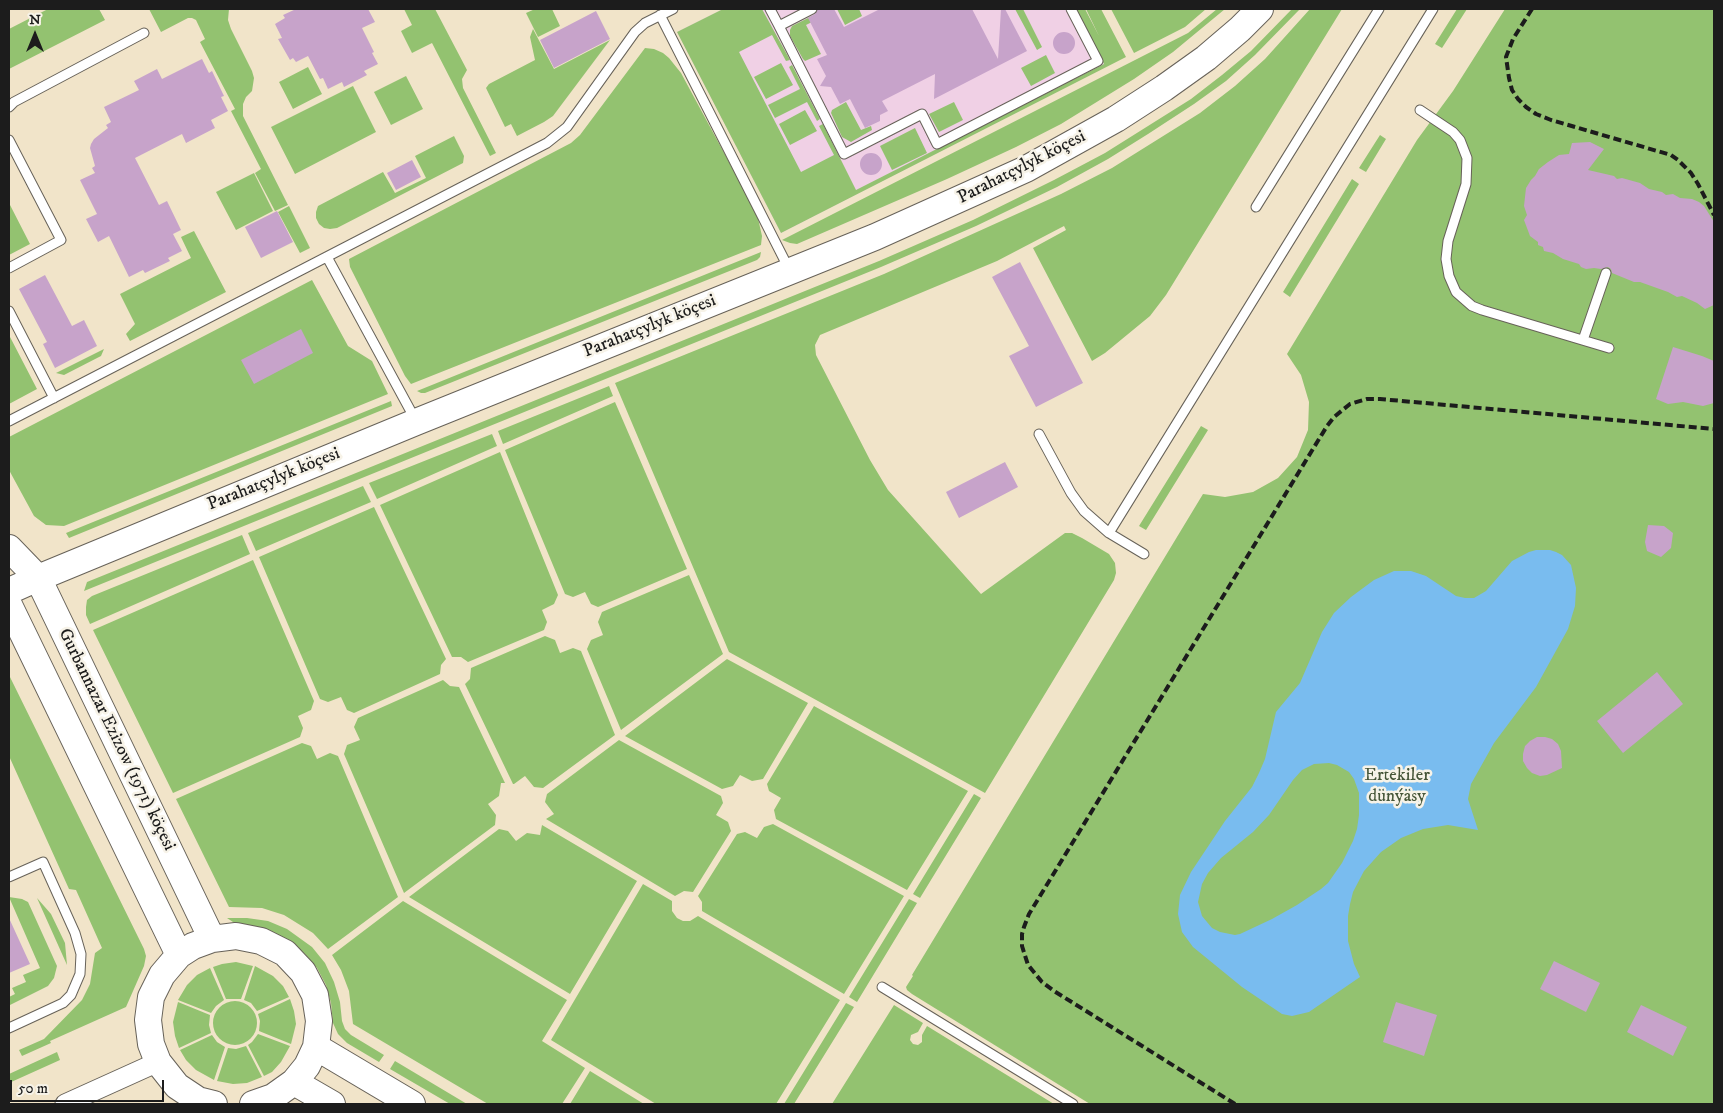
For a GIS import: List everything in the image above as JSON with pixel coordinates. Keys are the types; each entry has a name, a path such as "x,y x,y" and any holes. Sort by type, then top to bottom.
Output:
{"street":[{"name":"Parahatçylyk köçesi","path":"9,592 38,578 416,422 790,270 875,238 1026,169 1116,119 1164,88 1206,58 1260,9"},
{"name":"Gurbannazar Ezizow (1971) köçesi","path":"9,548 38,578 212,938"},
{"path":"9,605 179,955"},
{"path":"214,1104 198,1100 177,1086 158,1062 151,1044 148,1020 152,996 162,975 179,955 193,946 212,938 236,936 262,941 285,953 303,972 315,995 319,1021 316,1047 307,1066 294,1082 273,1098 253,1104"},
{"path":"316,1047 412,1104"},
{"path":"65,1104 158,1062"},
{"path":"294,1082 332,1104"}],"lane":[{"path":"9,421 547,143 567,127 635,32 645,23 673,9"},
{"path":"770,9 844,154 922,114 937,144 1098,61 1072,9"},
{"path":"779,26 812,9"},
{"path":"1256,207 1379,9"},
{"path":"1109,532 1433,9"},
{"path":"660,15 790,270"},
{"path":"9,107 14,102 144,33"},
{"path":"1420,110 1453,132 1460,140 1467,158 1466,184 1448,241 1446,259 1449,276 1456,292 1472,306 1482,310 1609,348"},
{"path":"9,140 61,240 9,268"},
{"path":"327,257 416,422"},
{"path":"1583,340 1606,273"},
{"path":"9,311 54,398"},
{"path":"1039,434 1071,493 1084,511 1109,532 1144,554"},
{"path":"9,877 42,862 75,933 81,954 80,974 71,995 62,1003 9,1028"},
{"path":"882,987 1073,1104"}],"shaded area":[{"path":"723,9 1085,9 1113,63 781,233 677,32"}],"green space":[{"path":"48,9 99,9 105,20 9,69 9,29"},
{"path":"149,9 229,9 228,20 231,29 254,78 252,91 246,97 243,104 243,116 288,205 275,211 255,173 261,169 231,111 235,109 200,42 205,39 196,20 188,18 161,32"},
{"path":"404,9 435,9 467,70 462,79 463,88 496,153 490,156 432,43 412,53 401,31 412,25"},
{"path":"535,9 552,9 560,26 538,37 526,13"},
{"path":"723,9 762,9 790,60 786,61 772,35 739,52 801,172 834,155 819,126 823,124 856,190 1104,64 1076,9 1085,9 1099,36 1086,9 1101,9 1126,57 781,233 677,32"},
{"path":"837,9 859,9 862,16 845,25"},
{"path":"1015,9 1023,9 1042,47 1037,50"},
{"path":"1111,9 1206,9 1185,27 1134,53"},
{"path":"1217,9 1225,9 1173,52 1134,79 1061,124 947,179 797,244 782,240 1188,33"},
{"path":"1292,9 1300,9 1255,55 1226,81 1148,134 1057,187 976,226 881,267 84,591 87,582 879,261 973,220 1105,153 1191,99 1251,51"},
{"path":"1310,9 1342,9 1166,295 1150,316 1105,353 1092,361 1033,248 1066,230 1064,226 997,261 820,335 815,345 816,355 870,460 888,490 981,594 1065,533 1072,533 1109,554 1115,563 1116,573 1114,580 985,793 729,652 615,383 884,274 1061,194 1112,168 1200,113 1235,86 1265,59"},
{"path":"1457,9 1467,9 1442,48 1435,44"},
{"name":"Ertekiler dünýäsy","path":"1505,9 1714,9 1714,1104 1090,1104 912,994 906,987 1203,494 1225,497 1253,492 1278,478 1297,457 1308,430 1309,402 1301,375 1287,354 1417,140 1453,91"},
{"path":"812,16 816,20 806,25 821,54 805,61 790,36 790,30 792,26"},
{"path":"533,29 554,69 610,40 553,116 517,136 511,124 505,127 486,88 489,84 535,60 530,37"},
{"path":"645,48 663,53 681,73 757,214 762,236 761,245 411,384 405,376 350,267 349,259 571,143 580,135"},
{"path":"1046,55 1055,73 1031,86 1021,68"},
{"path":"781,63 793,85 766,99 754,77"},
{"path":"792,65 820,119 817,121 807,102 775,118 768,105 800,89 789,67"},
{"path":"308,67 322,94 293,109 279,82"},
{"path":"406,76 423,109 391,125 374,92"},
{"path":"353,86 376,132 295,174 271,127"},
{"path":"846,102 861,130 871,126 872,130 851,142 842,137 831,113 832,110"},
{"path":"954,102 963,120 939,132 929,114"},
{"path":"805,110 817,131 790,145 779,124"},
{"path":"915,128 927,153 892,170 880,146"},
{"path":"1380,135 1386,139 1366,172 1359,168"},
{"path":"454,136 464,156 463,163 337,228 324,228 319,224 316,218 318,206 383,172 395,193 426,178 415,156"},
{"path":"254,173 273,211 236,230 216,192"},
{"path":"1352,179 1359,184 1290,297 1283,292"},
{"path":"9,203 30,244 9,255"},
{"path":"289,206 310,248 300,253 278,212"},
{"path":"194,231 226,292 130,341 126,334 135,324 120,294 191,258 181,237"},
{"path":"761,252 757,260 425,393 417,391"},
{"path":"312,280 348,346 372,361 388,394 64,526 46,525 34,516 9,470 9,437"},
{"path":"9,335 37,389 9,404"},
{"path":"104,349 101,356 64,375 56,373"},
{"path":"609,386 613,396 503,444 498,431"},
{"path":"391,401 392,406 69,538 66,533"},
{"path":"615,402 687,569 598,607 591,604 585,592 573,597 565,594 505,450"},
{"path":"1201,426 1208,430 1146,530 1139,526"},
{"path":"492,434 497,446 377,499 369,483"},
{"path":"500,452 558,595 554,604 542,610 547,622 544,630 468,662 461,657 452,657 380,505"},
{"path":"363,486 371,502 256,551 248,533"},
{"path":"374,507 446,659 441,665 440,674 354,713 347,710 341,697 328,702 320,699 259,557"},
{"path":"242,535 250,554 90,624 86,615 86,607 87,600 92,596"},
{"path":"253,560 314,701 311,710 298,716 303,728 300,737 173,793 93,630"},
{"path":"689,575 723,654 621,730 587,649 591,640 603,635 598,622 602,612"},
{"path":"545,636 555,640 560,653 573,648 581,651 615,735 543,788 534,787 525,776 513,784 465,684 470,679 471,668"},
{"path":"727,659 808,703 763,779 752,781 740,775 733,786 722,789 625,736"},
{"path":"9,675 146,956 144,966 126,1007 50,1041 51,1043 22,1056 19,1050 44,1039 82,1000 90,984 95,953 102,948 76,890 69,889 9,756"},
{"path":"443,680 450,686 459,687 505,783 501,783 499,796 488,804 496,815 495,825 404,893 344,754 347,745 360,740 354,727 358,718"},
{"path":"814,706 968,791 907,890 776,819 774,810 781,798 769,791 767,784"},
{"path":"619,740 721,796 723,803 716,815 728,822 731,831 693,892 684,891 675,896 546,819 554,814 545,802 547,794"},
{"path":"302,743 311,746 317,759 330,753 338,756 398,897 328,949 313,933 284,915 262,908 229,907 176,799"},
{"path":"974,794 981,798 920,898 913,894"},
{"path":"773,824 904,896 844,994 702,911 702,902 698,896 737,834 745,832 757,838 764,827"},
{"path":"542,825 637,881 570,994 409,897 499,829 508,831 516,841 527,833 540,835"},
{"path":"643,884 672,901 672,911 677,918 683,921 690,921 698,916 840,1000 776,1104 656,1104 551,1040"},
{"path":"9,897 28,902 57,966 54,978 48,986 10,1005 9,997 15,994 12,988 26,982 23,975 40,968"},
{"path":"37,898 51,914 65,943 67,965"},
{"path":"909,899 917,903 857,1002 849,997"},
{"path":"403,901 567,1000 542,1041 585,1068 562,1104 488,1104 353,1024 349,991 341,970 332,955"},
{"path":"227,918 268,921 287,929 312,947 325,963 334,982 345,1029 351,1035 384,1055 379,1062 347,1043 338,1034 333,1023 331,1003 326,985 317,968 305,954 291,942 274,933 236,924"},
{"path":"236,962 253,966 241,999 226,999 213,967"},
{"path":"255,966 273,976 283,986 289,997 257,1011 251,1003 244,1000"},
{"path":"210,968 224,1000 211,1013 178,1000 187,985 197,975"},
{"path":"290,999 296,1024 291,1044 259,1031 260,1021 258,1014"},
{"path":"231,1001 239,1001 251,1007 257,1023 251,1039 239,1045 231,1045 219,1039 213,1027 213,1019 219,1007"},
{"path":"178,1002 210,1015 209,1025 211,1033 179,1048 173,1022"},
{"path":"846,1003 854,1007 794,1104 784,1104"},
{"path":"894,1005 923,1023 918,1032 911,1035 910,1040 913,1044 918,1045 922,1042 922,1035 927,1026 1054,1104 832,1104"},
{"path":"258,1034 290,1046 281,1062 272,1072 264,1076 248,1045"},
{"path":"212,1035 217,1042 225,1047 214,1080 196,1070 186,1060 180,1050"},
{"path":"246,1046 262,1077 247,1083 233,1084 217,1081 228,1048 236,1049"},
{"path":"57,1052 60,1060 9,1083 9,1074"},
{"path":"395,1061 467,1104 450,1104 390,1069"},
{"path":"590,1071 644,1104 570,1104"}],"water":[{"path":"1550,550 1562,555 1571,565 1576,588 1575,606 1568,629 1536,687 1494,743 1471,784 1468,799 1478,830 1448,825 1423,829 1401,838 1381,852 1364,871 1353,892 1350,904 1348,941 1354,964 1360,977 1309,1012 1292,1016 1282,1014 1242,987 1193,947 1182,932 1178,914 1180,895 1191,872 1225,821 1252,787 1259,773 1265,759 1276,712 1300,683 1322,632 1334,613 1351,597 1374,580 1394,571 1411,571 1426,576 1456,596 1474,598 1486,591 1512,561 1529,552","holes":["1329,763 1349,772 1354,779 1359,793 1359,815 1353,841 1342,863 1328,883 1297,905 1240,934 1220,932 1212,928 1202,916 1198,902 1202,884 1208,873 1221,858 1253,832 1269,815 1302,770 1314,764"]}],"building":[{"path":"296,9 368,9 375,22 362,28 378,64 364,71 367,75 344,87 342,82 328,89 323,78 320,79 308,56 296,62 293,58 290,60 278,39 282,38 275,24 285,18 283,15"},
{"path":"818,9 834,9 844,27 880,9 972,9 998,59 1001,9 1005,9 1027,51 934,99 935,74 882,101 888,111 880,115 880,121 865,128 850,99 840,104 831,87 820,86 826,76 817,59 827,55 808,18 815,14"},
{"path":"596,11 610,39 554,68 540,40"},
{"path":"1064,32 1072,35 1075,43 1072,51 1064,54 1056,51 1053,43 1056,35"},
{"path":"202,59 209,73 212,71 224,96 221,97 228,111 211,120 215,128 186,143 182,134 135,158 159,205 167,201 181,230 173,234 182,251 168,258 170,261 145,273 143,270 129,277 109,236 98,242 86,219 97,214 80,180 95,173 92,168 95,166 90,148 91,144 94,139 108,128 106,125 111,122 104,107 139,90 134,81 157,69 162,79"},
{"path":"1590,142 1604,149 1588,170 1614,176 1617,179 1622,178 1640,183 1649,189 1666,195 1673,194 1680,198 1692,199 1704,206 1714,222 1714,305 1705,309 1682,296 1677,297 1668,292 1612,273 1608,267 1586,269 1579,264 1544,251 1543,247 1538,245 1538,242 1530,236 1524,220 1527,215 1524,206 1526,188 1531,180 1539,169 1548,162 1559,155 1569,154 1572,143"},
{"path":"871,153 879,156 882,164 879,172 871,175 863,172 860,164 863,156"},
{"path":"412,160 421,177 396,190 387,173"},
{"path":"277,211 293,242 261,258 245,227"},
{"path":"1020,262 1083,383 1036,407 1009,356 1029,346 992,277"},
{"path":"45,275 72,326 84,320 97,346 55,368 43,344 47,342 19,289"},
{"path":"301,329 313,353 254,384 241,360"},
{"path":"1673,347 1714,361 1714,403 1703,406 1683,402 1668,404 1656,399"},
{"path":"1005,462 1018,487 959,518 946,492"},
{"path":"1648,525 1664,526 1673,533 1671,548 1661,557 1647,551 1645,542"},
{"path":"1657,672 1683,704 1623,753 1597,721"},
{"path":"1537,737 1552,739 1558,744 1561,751 1562,768 1540,776 1532,773 1527,768 1523,761 1525,746"},
{"path":"9,918 30,964 9,973"},
{"path":"1554,961 1600,983 1586,1012 1540,989"},
{"path":"1396,1002 1437,1015 1424,1056 1383,1042"},
{"path":"1641,1005 1687,1027 1673,1056 1627,1032"}],"railway":[{"path":"1532,9 1513,39 1506,57 1512,90 1518,99 1536,114 1551,120 1671,155 1691,173 1714,215"},
{"path":"1235,1104 1042,982 1028,965 1022,946 1022,934 1029,914 1327,426 1334,417 1350,404 1367,399 1380,399 1714,429"}]}
